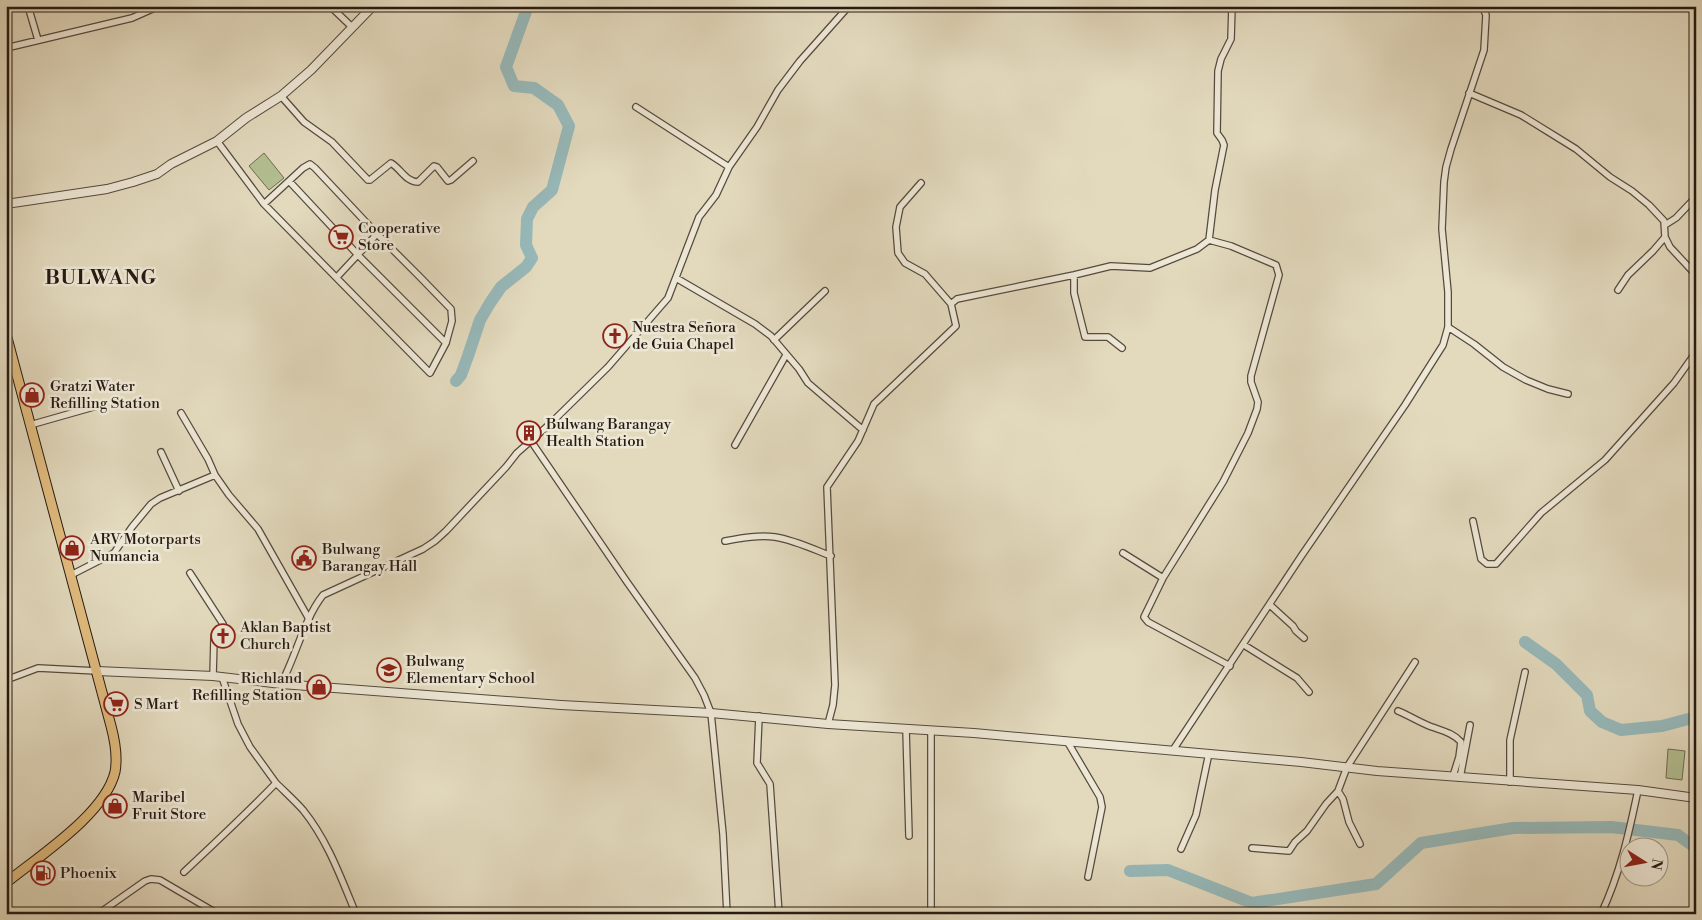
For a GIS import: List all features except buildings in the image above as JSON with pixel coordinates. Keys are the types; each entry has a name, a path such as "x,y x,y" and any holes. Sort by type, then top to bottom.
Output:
{"main road":[{"path":"6,334 114,736 116,761 115,772 106,794 93,811 6,883"}],"street":[{"path":"28,6 38,40"},
{"path":"6,48 132,18 159,6"},
{"path":"330,6 352,27"},
{"path":"6,204 107,188 157,174 171,164 217,141 246,118 281,96 311,70 373,6"},
{"path":"281,684 290,668 315,604 323,595 436,541 494,481 517,453 608,367 668,298 699,217 716,195 729,167 800,61 849,6"},
{"path":"951,304 957,299 1111,266 1150,268 1197,249 1209,240 1215,190 1224,145 1217,132 1218,71 1221,59 1231,39 1232,6"},
{"path":"1173,750 1443,345 1448,327 1448,292 1442,229 1444,182 1451,149 1484,50 1486,15 1482,6"},
{"path":"1469,93 1521,114 1576,150 1610,177 1632,191 1662,218 1665,225 1665,237 1670,247 1696,275"},
{"path":"281,96 304,122 332,142 368,180 391,163 410,181 418,182 434,166 437,167 448,181 473,160"},
{"path":"636,107 729,167"},
{"path":"217,141 264,204 430,373 446,342 452,321 451,309 377,234 316,168 310,164 303,168 264,204"},
{"path":"289,181 358,255 446,342"},
{"path":"828,724 833,705 835,685 827,487 863,430 874,404 956,326 951,304 925,274 905,263 898,253 896,227 900,207 921,183"},
{"path":"1665,225 1676,218 1696,197"},
{"path":"336,277 377,234"},
{"path":"1618,290 1628,275 1665,237"},
{"path":"1209,240 1231,246 1276,265 1279,275 1251,376 1251,382 1258,402 1248,433 1223,482 1163,578 1145,613 1145,619 1230,666"},
{"path":"1074,275 1074,293 1085,337 1108,337 1122,348"},
{"path":"676,278 755,324 774,340 799,369 808,383 863,430"},
{"path":"774,340 825,291"},
{"path":"1448,327 1474,344 1503,367 1526,380 1548,389 1568,394"},
{"path":"1473,521 1481,559 1486,564 1496,564 1541,513 1605,460 1674,383 1696,352"},
{"path":"735,445 786,355"},
{"path":"6,374 15,370"},
{"path":"30,425 104,404"},
{"path":"181,413 228,495 258,528 309,618"},
{"path":"531,440 704,695 711,713 723,834 728,914"},
{"path":"161,452 179,491"},
{"path":"71,575 114,553 151,504 160,498 215,475"},
{"path":"725,541 749,537 775,537 831,556"},
{"path":"1123,553 1163,578"},
{"path":"190,573 224,627 215,635 214,639 213,676"},
{"path":"1270,605 1304,638"},
{"path":"1244,645 1297,678 1308,692"},
{"path":"1252,848 1289,851 1326,804 1334,797 1347,766 1416,662"},
{"path":"6,680 38,668 213,676 281,684 562,705 759,716 828,724 1067,741 1347,766 1377,771 1510,782 1572,784 1696,798"},
{"path":"1510,782 1510,740 1525,672"},
{"path":"222,677 238,724 250,747 276,783 303,810 323,839 356,914"},
{"path":"1398,712 1432,727 1447,731 1461,742 1456,777"},
{"path":"759,716 757,763 770,784 778,914"},
{"path":"1456,777 1470,725"},
{"path":"906,729 909,836"},
{"path":"931,730 931,914"},
{"path":"1067,741 1100,797 1102,807 1088,878"},
{"path":"1180,849 1196,815 1209,753"},
{"path":"184,872 276,783"},
{"path":"1601,914 1611,894 1629,833 1638,790"},
{"path":"1338,791 1343,799 1349,822 1360,844"},
{"path":"98,914 145,881 151,879 160,880 218,914"}],"green space":[{"path":"264,153 284,178 269,190 249,166"},
{"path":"1668,749 1685,751 1682,780 1666,778"}],"waterway":[{"path":"456,381 461,375 480,320 490,303 501,287 526,267 532,258 526,245 527,219 533,207 552,190 569,126 558,105 534,88 514,86 506,67 528,6"},
{"path":"1525,642 1556,664 1587,695 1590,711 1602,722 1621,730 1662,726 1696,717"},
{"path":"1130,871 1168,870 1252,903 1376,884 1421,843 1513,828 1611,827 1678,835 1696,848"}],"place":[{"name":"Cooperative Store","path":"341,237"},
{"name":"Nuestra Señora de Guia Chapel","path":"615,336"},
{"name":"Gratzi Water Refilling Station","path":"32,395"},
{"name":"Bulwang Barangay Health Station","path":"529,433"},
{"name":"ARV Motorparts Numancia","path":"72,548"},
{"name":"Bulwang Barangay Hall","path":"304,558"},
{"name":"Aklan Baptist Church","path":"223,636"},
{"name":"Bulwang Elementary School","path":"389,670"},
{"name":"Richland Refilling Station","path":"319,687"},
{"name":"S Mart","path":"116,704"},
{"name":"Maribel Fruit Store","path":"115,806"},
{"name":"Phoenix","path":"43,873"}],"district":[{"name":"BULWANG","path":"101,278"}]}
